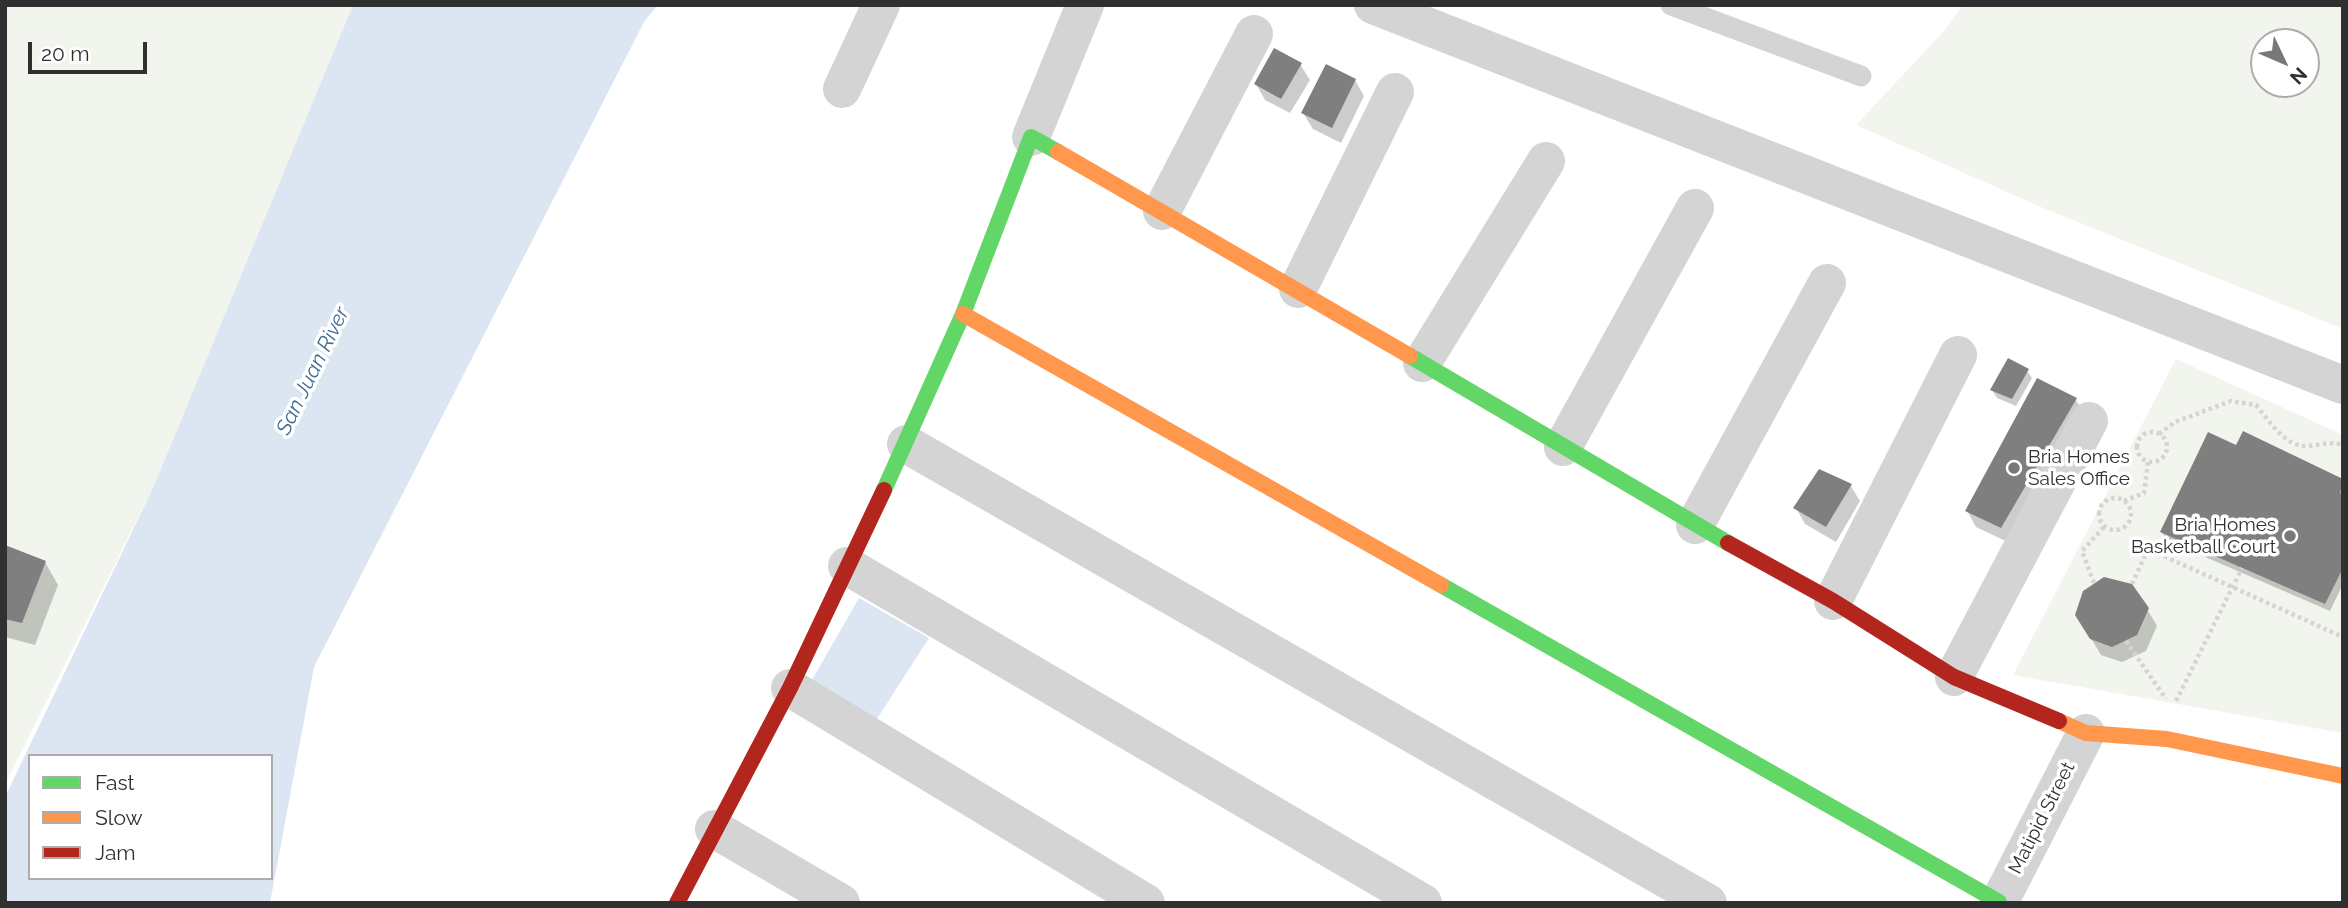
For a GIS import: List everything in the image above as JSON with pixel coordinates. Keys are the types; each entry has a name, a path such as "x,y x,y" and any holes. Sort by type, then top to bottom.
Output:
{"street":[{"path":"842,89 881,5"},
{"path":"677,903 790,688 906,444 962,314 1085,5"},
{"path":"1373,5 2343,385"},
{"path":"1162,211 1254,34"},
{"path":"1298,289 1395,92"},
{"path":"1031,137 1298,289 1695,525 1833,601 1954,677 2086,733 2167,739 2343,775"},
{"path":"1422,363 1546,161"},
{"path":"1563,447 1695,208"},
{"path":"1695,525 1827,283"},
{"path":"962,314 1999,902"},
{"path":"1833,601 1958,355"},
{"path":"1954,677 2089,421"},
{"path":"906,444 1708,903"},
{"path":"847,566 1423,903"},
{"path":"790,688 1146,903"},
{"name":"Matipid Street","path":"1999,902 2086,733"},
{"path":"714,830 841,903"}],"lane":[{"path":"1671,5 1861,76"}],"path":[{"path":"2159,433 2175,422 2231,401 2256,405 2282,436 2301,446 2337,443 2343,445"},
{"path":"2149,432 2159,433 2166,439 2168,449 2163,458 2148,462 2138,452 2138,442 2149,432"},
{"path":"2124,501 2131,509 2127,524 2119,531 2104,527 2098,517 2100,506 2109,499 2124,501 2144,494 2149,473 2148,462"},
{"path":"2094,583 2082,551 2104,527"},
{"path":"2132,584 2148,549 2343,637"},
{"path":"2126,640 2172,708 2242,568"}],"shaded area":[{"path":"5,5 353,5 153,488 5,784"},
{"path":"1963,5 2343,5 2343,329 2041,207 1856,125 1944,31"},
{"path":"2176,359 2343,435 2343,733 2013,675"}],"water":[{"name":"San Juan River","path":"353,5 658,5 644,22 314,667 270,903 5,903 5,797 153,488"},
{"path":"859,598 929,638 873,725 805,692"}],"building":[{"path":"1274,48 1302,63 1281,99 1254,84"},
{"path":"1326,64 1356,79 1332,128 1301,113"},
{"path":"2008,358 2029,369 2012,399 1990,390"},
{"path":"2037,378 2077,398 2001,528 1965,511"},
{"name":"Bria Homes Basketball Court","path":"2243,431 2343,479 2340,493 2343,494 2343,568 2325,604 2160,532 2208,432 2236,445"},
{"path":"1819,469 1852,484 1826,527 1793,508"},
{"path":"5,545 46,561 22,623 5,619"},
{"path":"2104,577 2132,584 2149,608 2137,635 2112,647 2090,639 2075,615 2083,591"}],"traffic: fast":[{"path":"884,490 963,314 1031,137 1058,152"},
{"path":"1410,356 1728,543"},
{"path":"1441,585 1999,902"}],"traffic: slow":[{"path":"1058,152 1410,356"},
{"path":"963,314 1441,585"},
{"path":"2059,721 2086,733 2167,739 2343,776"}],"traffic: jam":[{"path":"677,903 790,688 884,490"},
{"path":"1728,543 1833,601 1954,677 2059,721"}],"place":[{"name":"Bria Homes Sales Office","path":"2014,468"},
{"name":"Bria Homes Basketball Court","path":"2290,536"}]}
